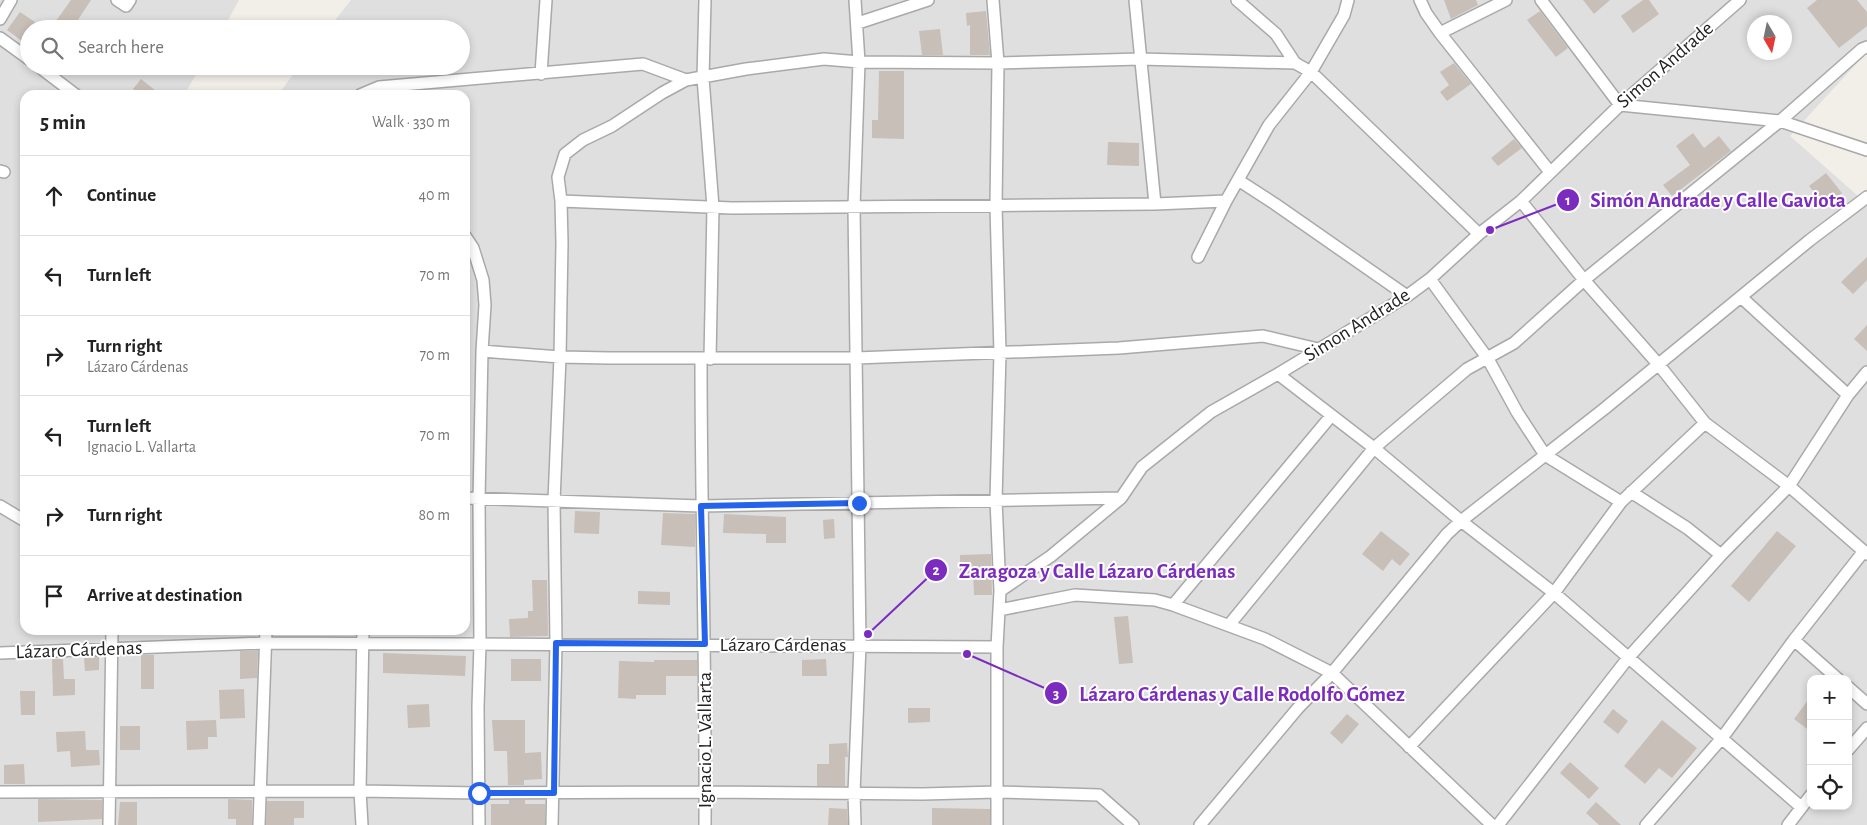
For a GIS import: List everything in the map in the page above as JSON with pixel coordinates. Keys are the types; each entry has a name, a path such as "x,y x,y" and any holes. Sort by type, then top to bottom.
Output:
{"street":[{"path":"0,19 12,0"},
{"path":"117,0 126,6 130,0"},
{"path":"541,74 546,0"},
{"name":"Ignacio L. Vallarta","path":"704,0 704,78 713,207 701,506 705,644 705,825"},
{"path":"855,0 858,23 859,62 854,207 860,645 854,793 855,825"},
{"path":"858,23 928,0"},
{"path":"993,0 998,63 996,206 1000,353 996,500 1000,591 997,647 997,825"},
{"path":"1136,0 1155,204"},
{"path":"1237,0 1276,34 1295,63 1311,72 1479,234"},
{"path":"1198,257 1226,200 1269,125 1311,72 1344,14 1348,0"},
{"path":"1420,0 1426,13 1440,32 1550,172"},
{"path":"1440,32 1506,0"},
{"path":"1541,0 1620,105 1780,122 1867,150"},
{"name":"Simon Andrade","path":"1000,591 1051,556 1121,498 1142,467 1211,412 1278,374 1406,296 1430,279 1479,234 1521,201 1620,105 1740,0"},
{"path":"0,38 20,52"},
{"path":"1229,625 1374,448 1467,369 1514,343 1584,280 1780,122 1867,47"},
{"path":"552,825 556,643 554,502 560,357 561,201 558,177 565,154 583,140 612,126 662,93 686,80 746,69 824,59 859,62 998,63 1140,59 1295,63"},
{"path":"372,90 379,87 643,64 686,80"},
{"path":"50,75 69,90"},
{"path":"1238,180 1406,296"},
{"path":"1200,825 1298,708 1332,673 1447,534 1810,240 1867,197"},
{"path":"561,201 732,208 1155,204 1226,200"},
{"path":"1521,201 1584,280 1659,364 1705,423 1789,486 1866,552 1794,640 1722,738 1646,825"},
{"path":"470,244 483,280 485,305 482,351 479,499 479,825"},
{"path":"1430,279 1488,359 1517,412 1545,455 1621,502"},
{"path":"1741,297 1848,395"},
{"path":"482,351 560,357 706,359 856,358 1118,348 1263,336 1318,349"},
{"path":"1498,825 1628,658 1721,555 1789,486 1848,395 1867,372"},
{"path":"1278,374 1374,448 1461,521 1554,593 1801,807"},
{"path":"1173,605 1331,416"},
{"path":"1409,747 1554,593 1630,492 1705,423"},
{"path":"1630,492 1687,528 1721,555"},
{"path":"470,498 701,506 1121,498"},
{"path":"0,506 20,518"},
{"path":"999,610 1075,595 1155,600 1265,639 1332,673 1492,825"},
{"path":"109,825 112,635"},
{"path":"259,825 266,635"},
{"path":"362,825 360,791 363,635"},
{"path":"1794,640 1833,675"},
{"name":"Lázaro Cárdenas","path":"0,653 265,643 556,643 997,647"},
{"path":"1852,691 1867,704"},
{"path":"1852,745 1867,728"},
{"path":"0,792 360,791 923,794 997,792 1099,794 1133,825"},
{"path":"1788,825 1807,800"}],"shaded area":[{"path":"0,0 239,0 228,20 20,20 20,75 196,75 187,90 20,90 20,635 470,635 470,90 282,90 292,75 470,75 470,20 335,20 351,0 1867,0 1867,52 1790,136 1867,204 1867,825 0,825"}],"building":[{"path":"71,0 91,0 78,20 57,20"},
{"path":"1444,0 1476,0 1478,5 1451,19"},
{"path":"1583,0 1610,0 1594,14"},
{"path":"1643,0 1649,0 1659,14 1633,33 1621,16"},
{"path":"1817,0 1857,0 1867,12 1867,26 1839,48 1807,8"},
{"path":"986,11 990,55 970,55 970,25 967,26 966,13"},
{"path":"1540,11 1568,48 1556,57 1527,20"},
{"path":"20,12 32,20 20,20 20,40 7,30"},
{"path":"940,29 943,55 922,55 919,31"},
{"path":"1454,63 1471,84 1447,101 1440,92 1449,85 1440,72"},
{"path":"879,71 904,71 904,139 872,138 872,120 878,120"},
{"path":"141,79 155,90 134,90 133,89"},
{"path":"1693,133 1704,148 1719,136 1731,151 1672,196 1663,185 1690,165 1676,146"},
{"path":"1514,139 1522,148 1498,166 1491,158"},
{"path":"1108,142 1139,143 1139,166 1107,165"},
{"path":"1826,173 1842,193 1825,206 1809,186"},
{"path":"1867,257 1867,280 1853,294 1841,282"},
{"path":"1867,325 1867,351 1854,339"},
{"path":"575,511 600,512 599,534 574,533"},
{"path":"663,513 695,514 695,547 661,545"},
{"path":"724,514 786,517 786,543 766,543 766,534 723,533"},
{"path":"834,519 835,538 824,539 823,520"},
{"path":"1381,531 1410,554 1400,566 1392,559 1383,571 1362,554"},
{"path":"1777,531 1796,546 1749,602 1731,586"},
{"path":"991,554 992,595 974,595 973,574 960,574 960,555"},
{"path":"532,580 547,580 548,636 510,637 509,619 528,618 528,611 533,611"},
{"path":"638,591 670,592 670,605 638,604"},
{"path":"1128,616 1133,663 1119,664 1114,617"},
{"path":"240,651 258,651 257,678 240,679"},
{"path":"383,653 466,656 465,676 383,673"},
{"path":"141,655 154,655 154,689 141,689"},
{"path":"99,657 99,670 85,671 84,658"},
{"path":"52,659 63,659 64,679 75,679 75,695 53,696"},
{"path":"511,659 541,659 541,681 511,681"},
{"path":"826,659 827,676 802,676 802,660"},
{"path":"654,660 697,660 697,676 666,676 666,695 636,695 636,699 618,698 619,661 654,662"},
{"path":"244,689 245,718 220,719 219,690"},
{"path":"20,691 35,691 35,715 21,715"},
{"path":"1807,701 1807,729 1794,719"},
{"path":"429,704 430,727 408,728 407,705"},
{"path":"908,708 930,708 930,722 908,723"},
{"path":"1613,709 1628,721 1618,734 1603,722"},
{"path":"1347,714 1359,724 1342,744 1330,733"},
{"path":"216,720 217,737 208,737 208,749 187,750 186,721"},
{"path":"492,720 525,720 525,753 541,752 542,779 524,780 524,785 508,785 507,751 494,751"},
{"path":"1662,720 1697,748 1672,778 1659,768 1645,784 1624,766"},
{"path":"120,726 140,726 140,750 120,750"},
{"path":"85,731 86,750 99,750 100,765 71,767 70,751 57,752 56,732"},
{"path":"847,743 848,757 845,757 845,786 817,786 817,764 829,764 829,744"},
{"path":"1570,762 1599,788 1589,799 1560,773"},
{"path":"24,764 25,784 4,784 4,765"},
{"path":"38,799 102,800 102,819 38,822"},
{"path":"228,799 252,800 252,825 236,825 236,819 228,819"},
{"path":"509,800 525,800 525,804 545,804 545,825 491,825 491,804 509,804"},
{"path":"267,801 304,801 304,818 294,818 294,825 266,825"},
{"path":"120,802 137,802 137,825 118,825"},
{"path":"1596,802 1621,825 1599,825 1586,813"},
{"path":"829,808 847,809 848,825 828,825"},
{"path":"932,808 990,809 990,825 932,825"}],"place":[{"name":"Simón Andrade y Calle Gaviota","path":"1490,230"},
{"name":"Zaragoza y Calle Lázaro Cárdenas","path":"868,634"},
{"name":"Lázaro Cárdenas y Calle Rodolfo Gómez","path":"967,654"}],"route":[{"path":"479,793 554,793 556,643 705,644 701,506 859,503"}]}
